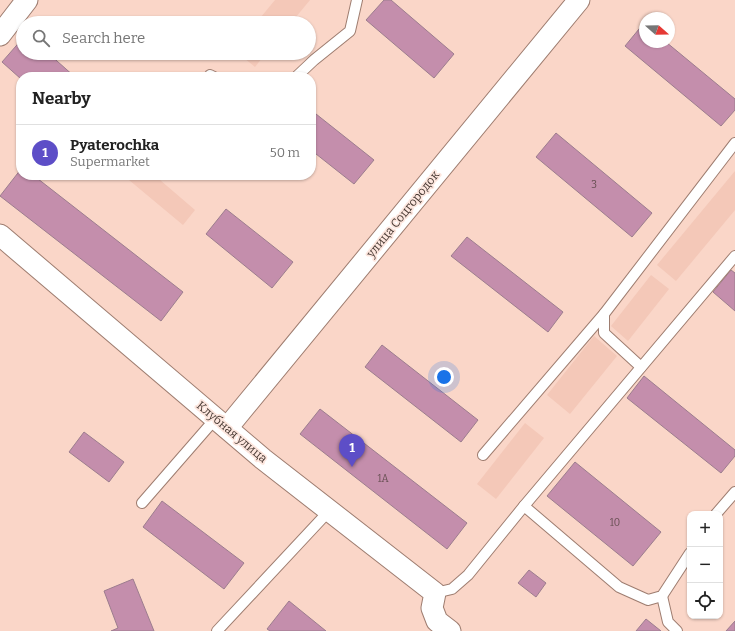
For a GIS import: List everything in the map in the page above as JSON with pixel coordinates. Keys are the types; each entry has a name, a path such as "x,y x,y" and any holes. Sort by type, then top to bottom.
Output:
{"street":[{"path":"0,35 27,0"},
{"name":"улица Соцгородок","path":"221,423 579,0"},
{"name":"Клубная улица","path":"0,235 263,459 435,593"},
{"path":"435,593 432,608 437,621 450,631"}],"lane":[{"path":"316,58 350,31 358,0"},
{"path":"301,72 314,60"},
{"path":"483,455 604,314 735,143"},
{"path":"435,593 452,589 468,575 524,506 735,256"},
{"path":"604,314 604,333 641,367"},
{"path":"142,503 221,423"},
{"path":"719,511 735,492"},
{"path":"524,506 619,587 648,600 662,596 687,558"},
{"path":"217,631 329,511"},
{"path":"662,596 668,622 677,631"}],"shaded area":[{"path":"275,0 310,0 297,16 262,16"},
{"path":"246,60 260,60 255,67"},
{"path":"735,171 735,210 676,281 657,265"},
{"path":"129,180 160,180 195,210 183,225"},
{"path":"651,275 669,289 628,341 611,326"},
{"path":"594,336 617,356 570,414 547,395"},
{"path":"525,423 544,438 496,499 477,484"}],"building":[{"path":"384,0 391,0 454,54 434,78 366,20"},
{"path":"639,29 639,48 673,48 735,99 735,110 721,126 625,46"},
{"path":"16,46 16,60 56,60 69,72 16,72 16,75 2,62"},
{"path":"316,114 374,160 354,184 316,154"},
{"path":"556,133 652,213 632,237 536,157"},
{"path":"16,175 16,180 39,180 183,292 161,321 0,196"},
{"path":"226,209 293,262 272,288 206,234"},
{"path":"467,237 563,312 548,332 451,256"},
{"path":"731,270 735,273 735,311 713,292"},
{"path":"382,345 478,420 461,442 365,367"},
{"path":"644,376 735,450 735,456 721,473 627,398"},
{"path":"320,409 467,523 447,549 300,434"},
{"path":"84,432 124,462 109,482 69,452"},
{"path":"575,462 661,532 633,566 547,496"},
{"path":"162,501 244,563 224,589 143,527"},
{"path":"529,570 546,583 536,597 518,583"},
{"path":"133,579 154,631 111,631 118,628 104,591"},
{"path":"289,601 326,631 270,631 267,629"},
{"path":"646,619 661,631 636,631"},
{"path":"735,621 735,631 726,631"}],"place":[{"name":"Pyaterochka","path":"352,467"}]}
